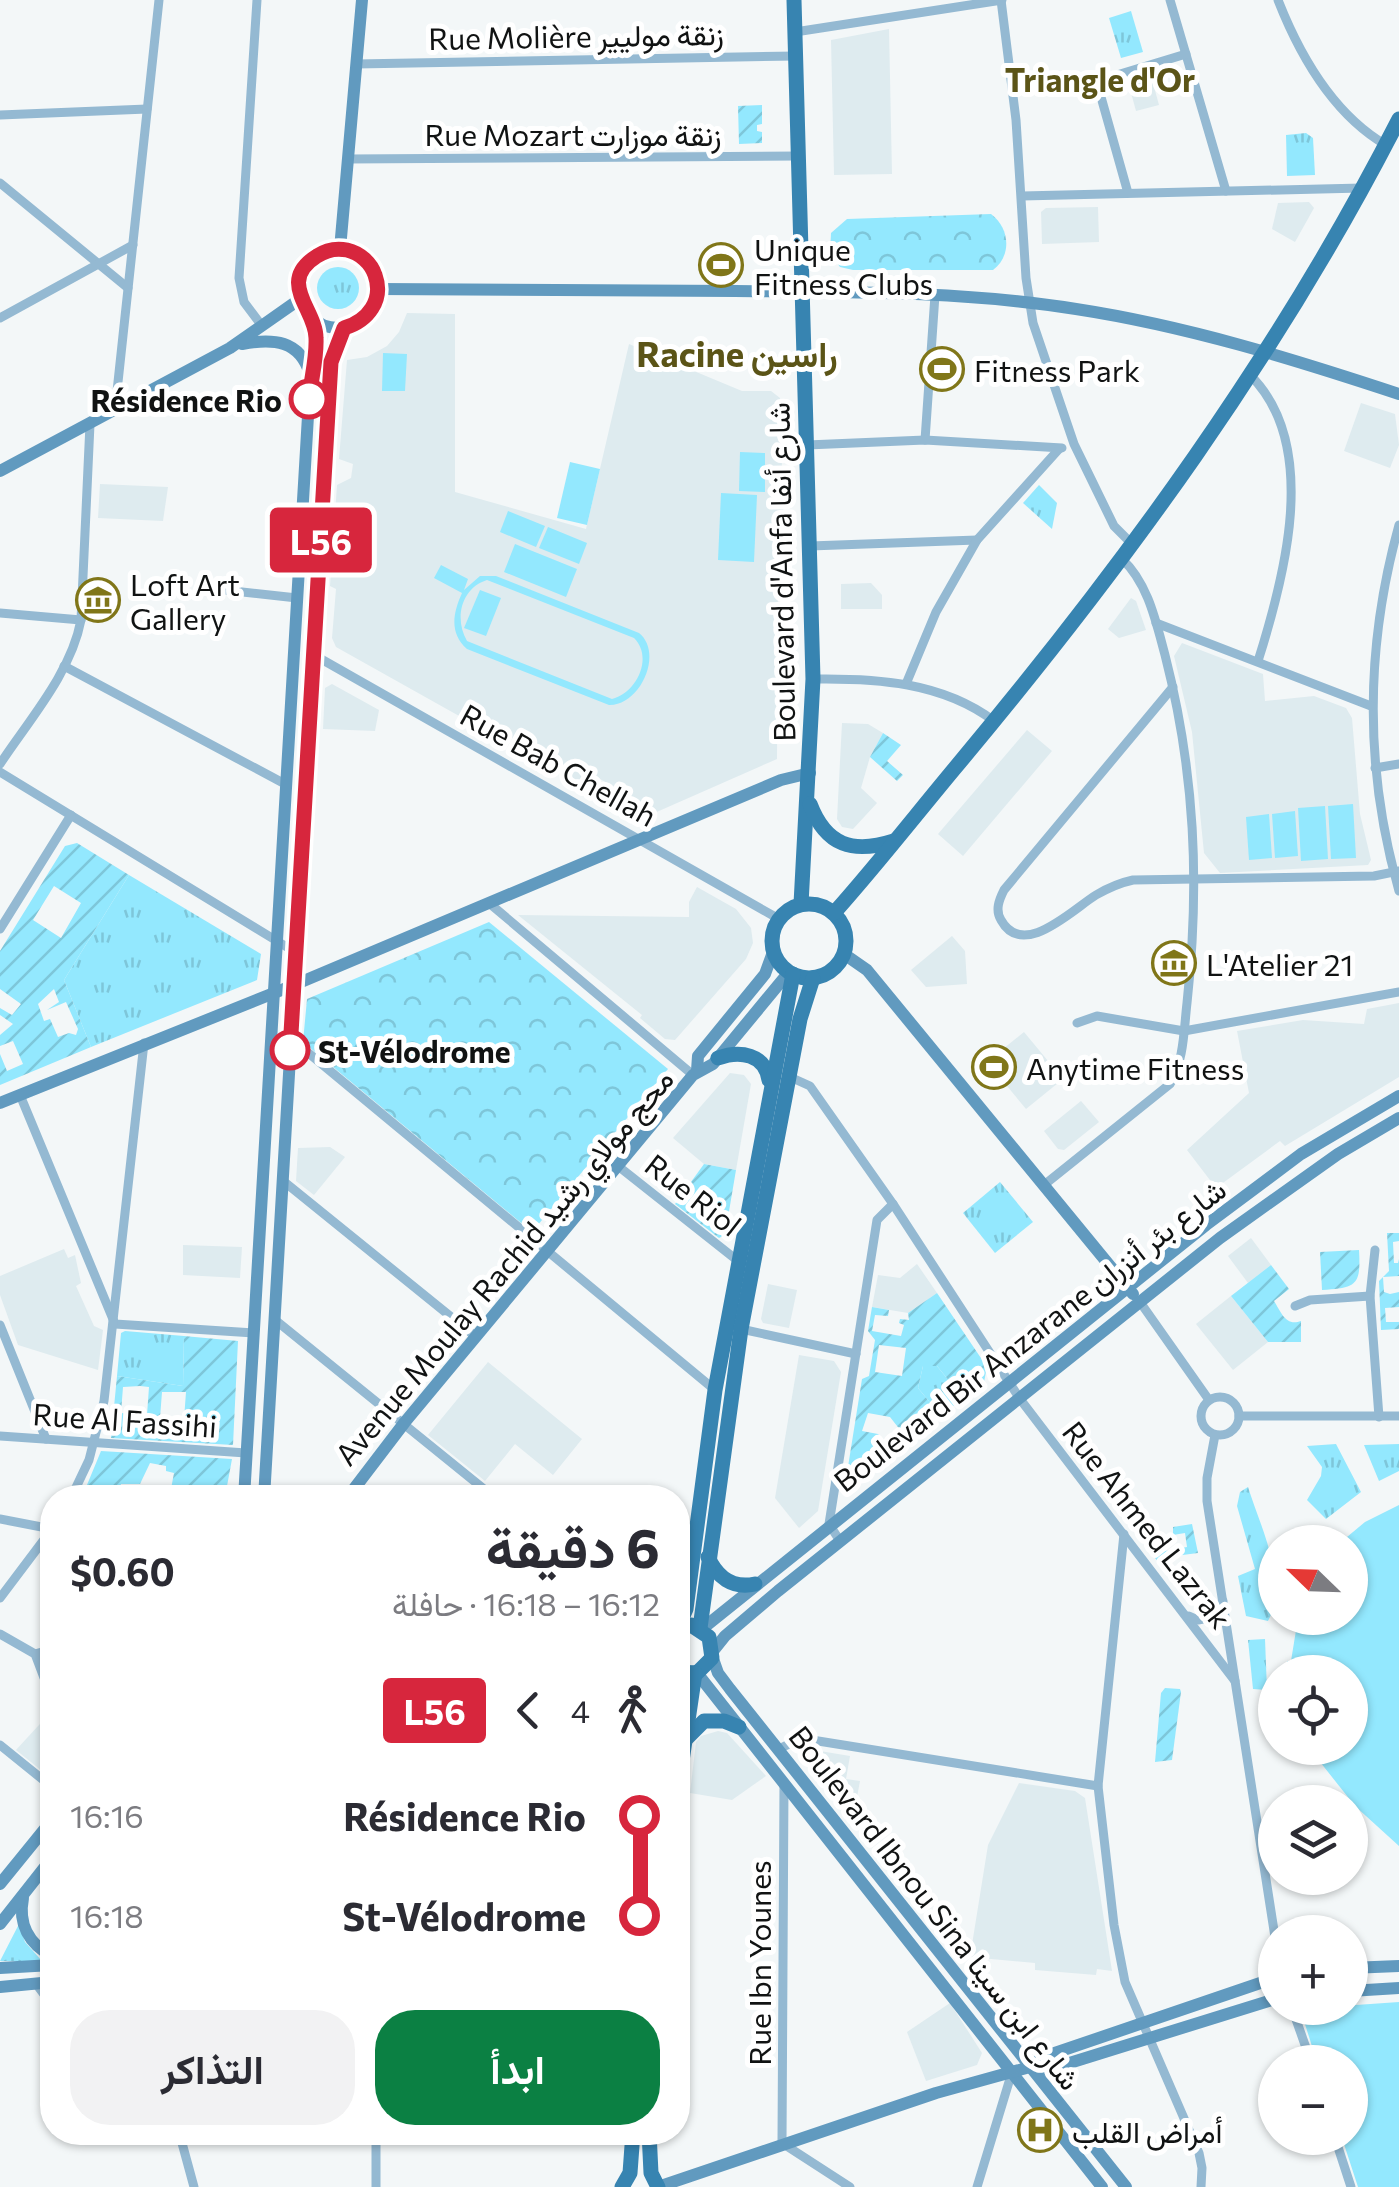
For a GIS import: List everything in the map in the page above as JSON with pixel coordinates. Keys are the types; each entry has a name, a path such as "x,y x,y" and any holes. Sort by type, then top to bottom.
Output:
{"main road":[{"path":"340,250 362,0"},
{"name":"Boulevard d'Anfa شارع أنفا","path":"794,0 813,679 801,904"},
{"path":"834,913 994,721 1133,544 1250,375 1399,119"},
{"path":"340,250 355,253 368,263 378,289 368,315 344,328 327,327 314,320 300,300 300,282 307,266 320,254 340,250"},
{"path":"378,289 803,291 1029,303 1146,321 1265,351 1399,394"},
{"path":"0,471 230,348 300,300"},
{"path":"245,1485 310,380 316,345 314,320"},
{"path":"265,1485 331,362 344,328"},
{"path":"230,348 272,340 288,344 302,354 310,380"},
{"path":"0,1103 273,994 781,780 810,773"},
{"path":"808,798 824,831 838,842 865,848 894,842"},
{"path":"801,904 819,905 834,913 845,933 844,954 830,972 813,978 791,973 773,952 772,936 779,918 801,904"},
{"name":"Avenue Moulay Rachid محج مولاي رشيد","path":"695,1073 698,1056 766,974 773,952"},
{"path":"844,954 867,970 1140,1302"},
{"path":"690,1579 715,1390 791,973"},
{"name":"Avenue Moulay Rachid محج مولاي رشيد","path":"356,1485 695,1073 713,1064 791,973"},
{"path":"701,1629 741,1329 806,996 813,978"},
{"path":"718,1058 736,1053 757,1060 767,1069 770,1091"},
{"name":"Boulevard Bir Anzarane شارع بئر أنزران","path":"701,1629 1290,1162 1399,1096"},
{"name":"Boulevard Bir Anzarane شارع بئر أنزران","path":"713,1653 745,1618 1140,1302 1280,1195 1399,1118"},
{"path":"708,1557 716,1571 730,1582 739,1586 755,1584"},
{"path":"690,1625 701,1629 711,1640 713,1653 708,1665 690,1673"},
{"name":"Boulevard Ibnou Sina شارع ابن سينا","path":"713,1653 725,1682 1034,2066 1126,2187"},
{"path":"690,1708 696,1673"},
{"name":"Boulevard Ibnou Sina شارع ابن سينا","path":"696,1673 1102,2187"},
{"path":"690,1736 704,1721 724,1721 739,1727"},
{"path":"0,1884 40,1835"},
{"path":"0,1924 40,1874"},
{"path":"24,1894 21,1916 26,1934 40,1949"},
{"path":"0,1968 40,1966"},
{"path":"1368,1967 1399,1966"},
{"path":"625,2184 641,2177 656,2185 1012,2072 1034,2066 1046,2070 1258,1980"},
{"path":"0,1987 40,1984"},
{"path":"1368,1990 1399,1988"},
{"path":"1146,2030 1258,2003"},
{"path":"625,2184 632,2166 633,2145"},
{"path":"651,2145 656,2185"}],"street":[{"path":"116,410 159,0"},
{"path":"257,0 239,266 244,302 262,326"},
{"path":"795,32 1001,0 1029,303 1074,444 1114,526 1133,544"},
{"path":"1170,0 1226,191"},
{"path":"1278,0 1330,94 1363,131 1386,144"},
{"path":"1128,193 1101,86 1107,78 1186,54"},
{"name":"Rue Molière زنقة موليير","path":"356,64 796,56"},
{"path":"0,115 147,109"},
{"name":"Rue Mozart زنقة موزارت","path":"348,159 799,156"},
{"path":"0,183 128,288"},
{"path":"1022,196 1362,188"},
{"path":"0,318 133,246"},
{"path":"925,440 935,296"},
{"path":"1250,375 1272,402 1289,475 1286,557 1258,660"},
{"path":"90,424 81,620 74,647 0,768 296,952"},
{"path":"807,445 925,440 1059,448 1074,444"},
{"path":"906,684 936,612 977,540 1059,448"},
{"path":"1399,525 1378,616 1371,706 1382,824 1399,891"},
{"path":"810,546 977,540"},
{"path":"1044,1184 1170,1084 1184,1031 1196,880 1189,778 1173,686 1156,623 1139,578 1122,559"},
{"path":"206,588 297,598"},
{"path":"0,613 81,620"},
{"path":"1156,623 1371,706"},
{"name":"Rue Bab Chellah","path":"314,654 779,918"},
{"path":"64,666 286,784"},
{"path":"813,679 858,678 906,684 974,706 994,721"},
{"path":"1173,686 1004,890 998,902 998,915 1014,933 1036,934 1120,883 1137,880 1374,876 1396,871"},
{"path":"1375,768 1399,764"},
{"path":"0,930 72,816"},
{"path":"489,903 695,1073"},
{"path":"1076,1023 1097,1016 1184,1031 1399,992"},
{"path":"77,1485 95,1443 115,1324 144,1043"},
{"path":"290,1050 306,1051 715,1390"},
{"name":"Rue Ahmed Lazrak","path":"790,1076 810,1086 893,1204 1020,1399 1235,1681"},
{"path":"20,1095 115,1324"},
{"name":"Rue Riol","path":"618,1166 738,1261"},
{"path":"282,1180 476,1338"},
{"path":"840,1542 829,1524 877,1220 893,1204"},
{"path":"1375,1250 1370,1296 1379,1416"},
{"path":"1295,1306 1310,1300 1370,1296"},
{"path":"1140,1302 1209,1400"},
{"path":"274,1318 480,1485"},
{"path":"115,1324 254,1333"},
{"path":"0,1325 46,1440"},
{"path":"741,1329 856,1354"},
{"path":"1218,1397 1229,1399 1239,1416 1232,1431 1215,1435 1207,1431 1201,1420 1209,1400 1218,1397"},
{"path":"1239,1416 1399,1416"},
{"path":"1215,1435 1206,1493 1272,1915"},
{"name":"Rue Al Fassihi","path":"0,1436 246,1452"},
{"path":"0,1518 40,1526"},
{"path":"1124,1534 1098,1786 1114,1926 1126,1982 1199,2153 1200,2187"},
{"path":"0,1598 40,1545"},
{"path":"1187,1615 1198,1620 1209,1618 1223,1601"},
{"path":"0,1634 35,1654 40,1667"},
{"path":"35,1654 40,1652"},
{"path":"779,1749 797,1740 812,1740 1098,1786"},
{"path":"0,1744 40,1777"},
{"name":"Rue Ibn Younes","path":"782,2142 784,1783"},
{"path":"37,1984 40,1988"},
{"path":"977,2187 1012,2072"},
{"path":"782,2142 850,2187"},
{"path":"183,2145 194,2187"},
{"path":"376,2145 376,2187"},
{"path":"1341,2155 1351,2187"}],"shaded area":[{"path":"889,29 892,174 834,175 831,40"},
{"path":"1150,72 1159,105 1136,111 1127,78"},
{"path":"1309,202 1314,208 1295,242 1272,229 1278,203"},
{"path":"1098,207 1099,242 1042,244 1041,212 1046,208"},
{"path":"407,313 455,314 455,492 586,529 629,344 742,391 771,391 780,398 785,577 778,577 777,759 643,818 620,805 625,793 598,778 591,790 336,647 332,638 336,589 330,586 337,485 351,478 353,464 339,459 347,360 367,357 387,346 399,332"},
{"path":"1361,403 1395,414 1399,445 1390,468 1344,451"},
{"path":"100,484 168,487 163,521 98,518"},
{"path":"871,583 882,595 882,609 841,609 841,584"},
{"path":"1131,598 1136,601 1146,630 1119,638 1108,629"},
{"path":"1182,643 1263,674 1265,701 1314,696 1346,708 1352,718 1360,814 1371,860 1368,865 1220,873 1204,853 1192,732 1174,656"},
{"path":"332,684 379,710 375,731 323,729 325,688"},
{"path":"842,723 868,724 883,733 870,757 861,788 877,803 853,829 842,827 837,819"},
{"path":"1027,730 1052,751 963,856 938,834"},
{"path":"697,887 736,909 751,928 753,943 746,959 675,1040 665,1039 640,1018 642,1015 518,915 689,917 689,902"},
{"path":"952,936 965,951 967,984 926,987 911,970"},
{"path":"1399,1003 1399,1077 1285,1146 1280,1141 1216,1188 1187,1150 1249,1093 1237,1031 1303,1020 1364,1024 1367,1009"},
{"path":"1024,1032 1063,1079 1026,1109 987,1062"},
{"path":"730,1073 744,1075 751,1084 736,1170 704,1164 673,1138"},
{"path":"1081,1101 1099,1122 1064,1150 1058,1149 1044,1131"},
{"path":"330,1147 345,1157 314,1195 296,1181 298,1148"},
{"path":"1251,1238 1271,1265 1248,1283 1228,1256"},
{"path":"183,1245 242,1247 240,1278 183,1275"},
{"path":"64,1249 68,1258 75,1255 81,1283 76,1286 94,1326 103,1330 98,1370 18,1345 0,1295 0,1276"},
{"path":"917,1264 937,1293 908,1313 872,1307 878,1275 900,1278"},
{"path":"768,1284 797,1290 789,1328 763,1323 761,1319"},
{"path":"1231,1296 1268,1342 1233,1370 1196,1324"},
{"path":"799,1355 834,1361 841,1372 818,1511 799,1528 775,1498"},
{"path":"488,1362 582,1439 553,1475 515,1444 485,1481 428,1435"},
{"path":"40,1724 40,1769 16,1750"},
{"path":"718,1731 727,1733 766,1776 732,1800 690,1793 696,1742 701,1736"},
{"path":"808,1749 850,1756 846,1779 860,1781 852,1824 804,1760"},
{"path":"1019,1783 1075,1791 1085,1798 1112,1971 1097,1969 1096,1975 1035,1970 1035,1963 970,1957 988,1845"},
{"path":"950,2003 982,2053 977,2065 926,2081 907,2032"}],"green space":[{"path":"1131,11 1143,52 1121,58 1109,18"},
{"path":"762,105 762,124 757,125 757,131 762,132 762,143 739,144 738,106"},
{"path":"1306,133 1313,138 1315,175 1287,176 1286,135"},
{"path":"991,214 1002,227 1006,242 1003,257 993,270 853,270 840,267 830,253 831,233 847,219"},
{"path":"338,267 353,273 359,288 353,303 338,309 323,303 317,288 323,273"},
{"path":"383,353 407,354 405,391 382,391"},
{"path":"740,452 765,453 765,492 739,491"},
{"path":"570,462 600,469 587,525 557,518"},
{"path":"1039,485 1057,503 1052,529 1023,503"},
{"path":"721,493 757,495 754,562 718,560"},
{"path":"508,511 545,526 536,547 500,532"},
{"path":"548,527 587,543 579,564 539,548"},
{"path":"515,544 577,569 566,597 504,572"},
{"path":"441,565 468,579 464,590 480,576 496,576 639,633 649,653 645,677 630,697 609,705 467,649 457,636 454,622 462,593 434,578","holes":["487,580 634,638 642,655 640,674 628,690 612,699 467,641 461,623 462,605 471,590"]},
{"path":"480,590 501,598 486,636 464,628"},
{"path":"883,733 901,745 887,761 903,775 897,781 870,757"},
{"path":"1353,804 1356,858 1331,859 1328,806"},
{"path":"1325,806 1328,859 1301,861 1298,808"},
{"path":"1295,811 1298,856 1275,858 1272,814"},
{"path":"1269,814 1272,858 1249,860 1246,817"},
{"path":"77,843 129,875 64,980 91,1047 0,1085 0,1054 7,1071 23,1064 13,1041 0,1046 0,1035 13,1024 0,1015 0,1008 12,1015 21,1004 0,989 0,951 65,846","holes":["54,886 81,903 61,938 33,920","54,989 59,1002 47,1010 66,1002 78,1029 76,1035 58,1037 50,1019 44,1021 38,1004"]},
{"path":"129,875 261,954 257,980 91,1047 64,980"},
{"path":"489,922 668,1069 532,1232 303,1042 307,999"},
{"path":"704,1164 736,1170 725,1235 719,1238 675,1204"},
{"path":"1000,1182 1033,1222 995,1253 963,1213"},
{"path":"1387,1233 1399,1233 1399,1241 1393,1242 1399,1276 1383,1277 1389,1271"},
{"path":"1359,1250 1359,1271 1354,1282 1343,1288 1322,1290 1320,1252"},
{"path":"1271,1265 1289,1289 1274,1301 1288,1320 1301,1321 1301,1342 1268,1342 1231,1296"},
{"path":"1383,1277 1384,1292 1399,1292 1399,1307 1385,1308 1386,1322 1399,1322 1399,1329 1381,1330 1379,1281"},
{"path":"937,1293 987,1367 984,1382 963,1398 937,1366 923,1366 918,1388 941,1416 861,1480 847,1473 862,1379 869,1376 875,1340 868,1331 872,1307 889,1310 888,1316 875,1315 872,1331 901,1336 904,1325 899,1323 900,1319 909,1320 908,1313","holes":["879,1345 906,1348 902,1376 875,1372","868,1413 890,1417 901,1431 886,1444 878,1434 862,1431"]},
{"path":"121,1333 184,1336 183,1386 117,1376"},
{"path":"184,1336 238,1341 233,1445 111,1438 117,1376 183,1386","holes":["123,1387 149,1387 147,1415 121,1413","162,1392 186,1392 184,1419 160,1418"]},
{"path":"923,1366 937,1366 963,1398 941,1416 918,1388"},
{"path":"1336,1444 1361,1492 1326,1519 1307,1500 1322,1467 1307,1446"},
{"path":"1399,1444 1399,1471 1379,1481 1364,1445"},
{"path":"101,1451 232,1459 227,1485 172,1485 174,1473 166,1471 166,1466 150,1463 140,1484 87,1485"},
{"path":"1248,1487 1261,1525 1258,1525 1258,1619 1246,1616 1238,1576 1255,1569 1237,1506 1240,1492"},
{"path":"1399,1505 1399,1846 1368,1818 1368,1785 1338,1785 1322,1765 1368,1765 1368,1655 1292,1655 1295,1635 1368,1635 1368,1525 1361,1525"},
{"path":"1192,1524 1198,1553 1167,1557 1159,1563 1148,1549 1166,1536 1162,1539 1165,1551 1187,1547 1185,1533 1173,1535 1173,1527"},
{"path":"1265,1639 1266,1655 1258,1655 1258,1689 1253,1689 1248,1640"},
{"path":"1165,1688 1181,1692 1172,1760 1155,1762 1161,1693"},
{"path":"19,1924 25,1942 40,1961 0,1961"},
{"path":"1399,2002 1399,2187 1358,2187 1348,2155 1368,2155 1368,2045 1312,2045 1305,2025 1368,2025 1368,2004"}],"bus line":[{"name":"L56","path":"290,1050 331,362 344,328 365,318 377,294 377,281 370,266 348,250 320,254 300,278 300,296 314,320 316,338 309,399"}],"place":[{"name":"Unique Fitness Clubs","path":"721,265"},
{"name":"Fitness Park","path":"942,369"},
{"name":"Résidence Rio","path":"309,399"},
{"name":"Loft Art Gallery","path":"98,600"},
{"name":"L'Atelier 21","path":"1174,963"},
{"name":"St-Vélodrome","path":"290,1050"},
{"name":"Anytime Fitness","path":"994,1067"},
{"name":"أمراض القلب","path":"1040,2130"}],"district":[{"name":"Triangle d'Or","path":"1100,79"},
{"name":"Racine راسين","path":"737,352"}]}
